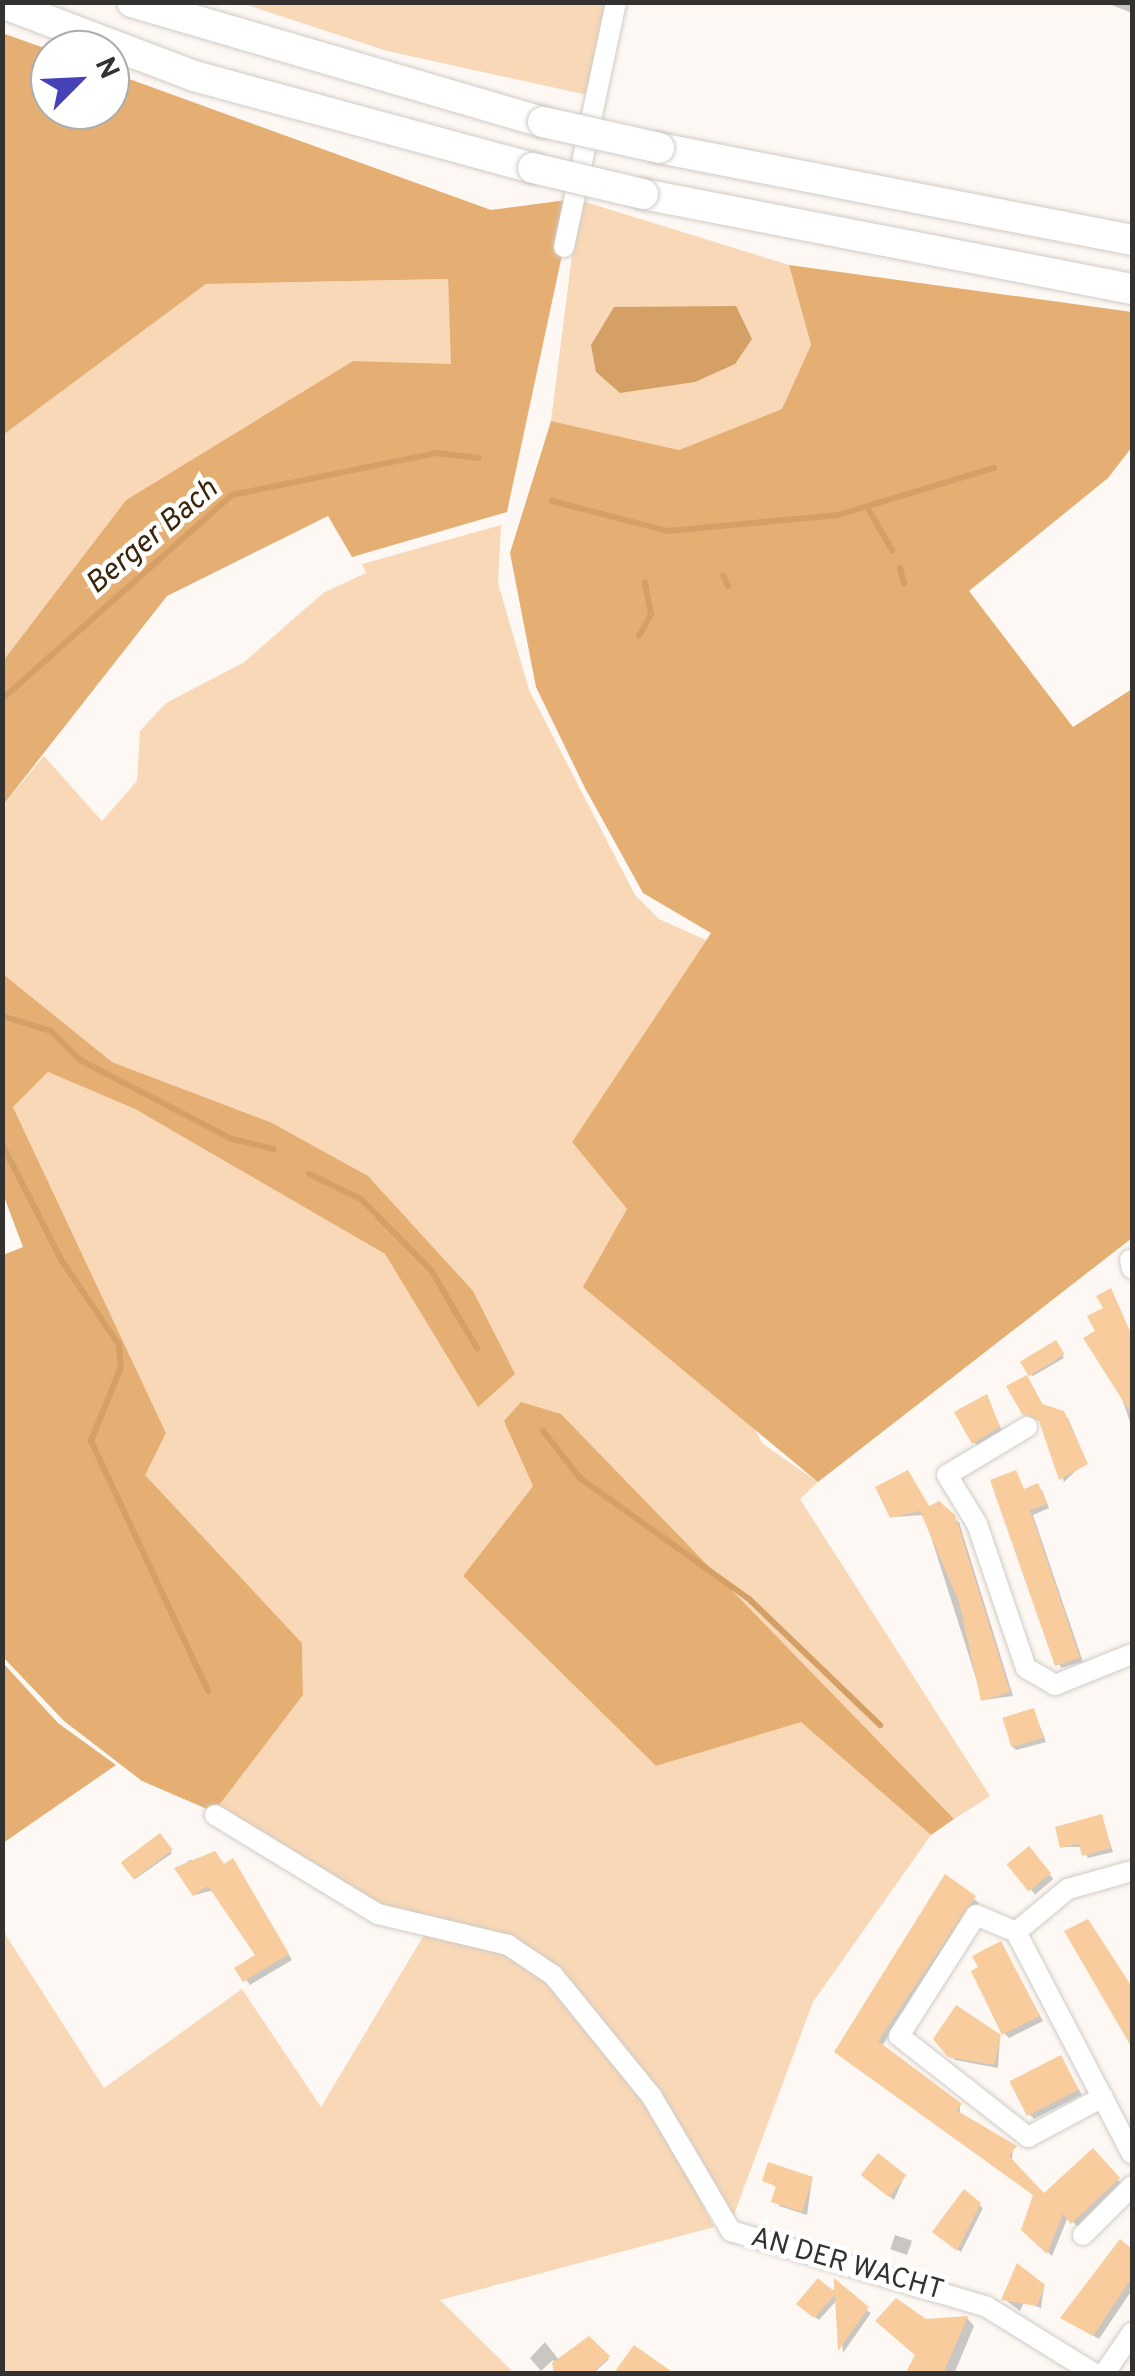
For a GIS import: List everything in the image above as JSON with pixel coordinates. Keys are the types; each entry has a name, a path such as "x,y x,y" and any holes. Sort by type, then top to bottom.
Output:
{"highway":[{"path":"132,2 543,122 1132,240"},
{"path":"2,3 214,82 533,168 643,194 1132,289"}],"street":[{"path":"564,247 616,2"},
{"path":"1027,1427 947,1475 976,1524 1026,1668 1055,1685 1132,1654"},
{"name":"AN DER WACHT","path":"215,1814 378,1914 508,1945 553,1975 652,2097 731,2231 988,2307 1096,2374"},
{"path":"1016,1932 1068,1889 1132,1871"},
{"path":"1103,2097 1028,2136 899,2036 976,1915 1016,1932 1103,2097 1132,2154"},
{"path":"1083,2235 1132,2186"},
{"path":"1104,2374 1132,2333"}],"shaded area":[{"path":"241,3 610,3 592,96 387,51"},
{"path":"2,33 30,43 30,130 130,130 130,79 491,210 574,199 507,512 352,557 328,516 167,596 3,805 3,661 126,500 353,361 451,364 448,279 206,284 3,435"},
{"path":"579,200 789,265 811,345 782,410 679,450 551,421"},
{"path":"789,265 1132,312 1132,447 1108,478 969,591 1073,727 1132,689 1132,1238 818,1482 583,1287 627,1209 572,1142 711,933 643,893 585,788 536,687 510,553 551,421 679,450 782,409 811,345"},
{"path":"448,279 452,365 353,361 126,500 3,661 3,435 206,284"},
{"path":"736,306 752,339 735,364 695,382 620,393 596,372 591,345 614,307"},
{"path":"501,525 498,583 529,690 635,895 659,919 706,940 572,1142 627,1209 763,1444 818,1482 800,1499 990,1796 954,1819 561,1414 533,1486 463,1576 656,1766 801,1721 931,1835 813,2002 730,2225 656,2096 510,1944 380,1912 214,1812 303,1695 302,1643 144,1475 166,1433 13,1107 48,1072 135,1109 385,1254 478,1406 515,1374 270,1122 112,1062 3,974 3,805 44,756 102,821 137,781 140,731 166,703 243,663 323,593 366,573 362,564"},
{"path":"3,974 112,1062 270,1122 368,1176 473,1291 515,1374 478,1407 385,1254 135,1109 48,1072 13,1107 166,1433 145,1475 302,1643 303,1695 214,1812 142,1781 64,1721 3,1657 3,1255 23,1247 3,1194"},
{"path":"521,1402 561,1414 954,1819 931,1835 801,1722 656,1766 463,1576 533,1486 504,1421"},
{"path":"3,1663 58,1723 116,1765 3,1843"},
{"path":"2,1929 104,2088 242,1989 321,2107 427,1930 505,1950 550,1976 648,2098 714,2227 440,2300 514,2373 3,2373"}],"building":[{"path":"1111,1288 1132,1336 1132,1415 1083,1338 1095,1331 1087,1316 1103,1308 1096,1296"},
{"path":"1056,1340 1065,1355 1029,1376 1020,1362"},
{"path":"1027,1375 1042,1404 1064,1411 1088,1464 1059,1480 1039,1421 1022,1414 1006,1386"},
{"path":"987,1394 1000,1427 972,1444 954,1412"},
{"path":"908,1470 929,1506 939,1501 955,1515 1010,1692 981,1701 959,1602 920,1511 890,1518 875,1487"},
{"path":"1016,1470 1024,1489 1038,1483 1047,1504 1030,1510 1080,1658 1055,1666 990,1480"},
{"path":"1034,1708 1043,1738 1012,1747 1002,1718"},
{"path":"1102,1814 1111,1848 1082,1856 1079,1844 1060,1848 1055,1827"},
{"path":"160,1833 173,1850 134,1879 121,1862"},
{"path":"1029,1846 1051,1873 1028,1891 1006,1864"},
{"path":"215,1851 224,1864 233,1858 289,1954 243,1982 234,1968 255,1955 208,1886 193,1896 174,1868"},
{"path":"945,1874 976,1896 878,2041 962,2104 956,2110 1017,2146 1009,2156 1044,2193 1093,2148 1120,2178 1071,2224 1063,2214 1047,2254 1021,2230 1033,2195 834,2052"},
{"path":"1088,1919 1132,1987 1132,2048 1064,1931"},
{"path":"1001,1941 1040,2016 1002,2035 971,1971 978,1967 972,1956"},
{"path":"956,2005 1001,2035 994,2065 948,2057 933,2039"},
{"path":"1061,2055 1079,2090 1027,2116 1009,2081"},
{"path":"878,2153 906,2175 889,2197 861,2175"},
{"path":"768,2162 813,2177 802,2212 771,2202 776,2186 762,2181"},
{"path":"964,2189 981,2203 957,2251 932,2232"},
{"path":"1120,2239 1132,2249 1132,2277 1093,2336 1060,2318"},
{"path":"1017,2263 1045,2285 1037,2306 1001,2300"},
{"path":"818,2278 834,2292 834,2278 869,2307 838,2351 835,2295 814,2318 796,2304"},
{"path":"896,2298 926,2319 968,2316 943,2374 905,2374 915,2355 875,2321"},
{"path":"589,2336 610,2356 592,2374 554,2374 552,2363"},
{"path":"634,2345 675,2374 613,2374"}],"waterway":[{"name":"Berger Bach","path":"2,699 232,495 436,453 479,458"},
{"name":"Berger Bach","path":"552,501 668,531 838,515 994,468"},
{"path":"867,507 892,550"},
{"path":"900,568 904,584"},
{"path":"723,575 728,586"},
{"path":"639,636 651,614 645,583"},
{"path":"2,1016 51,1031 80,1060 232,1139 274,1149"},
{"path":"2,1144 62,1261 119,1345 121,1367 91,1441 208,1691"},
{"path":"309,1174 361,1199 431,1270 477,1348"},
{"path":"543,1431 580,1478 749,1599 880,1725"}]}
